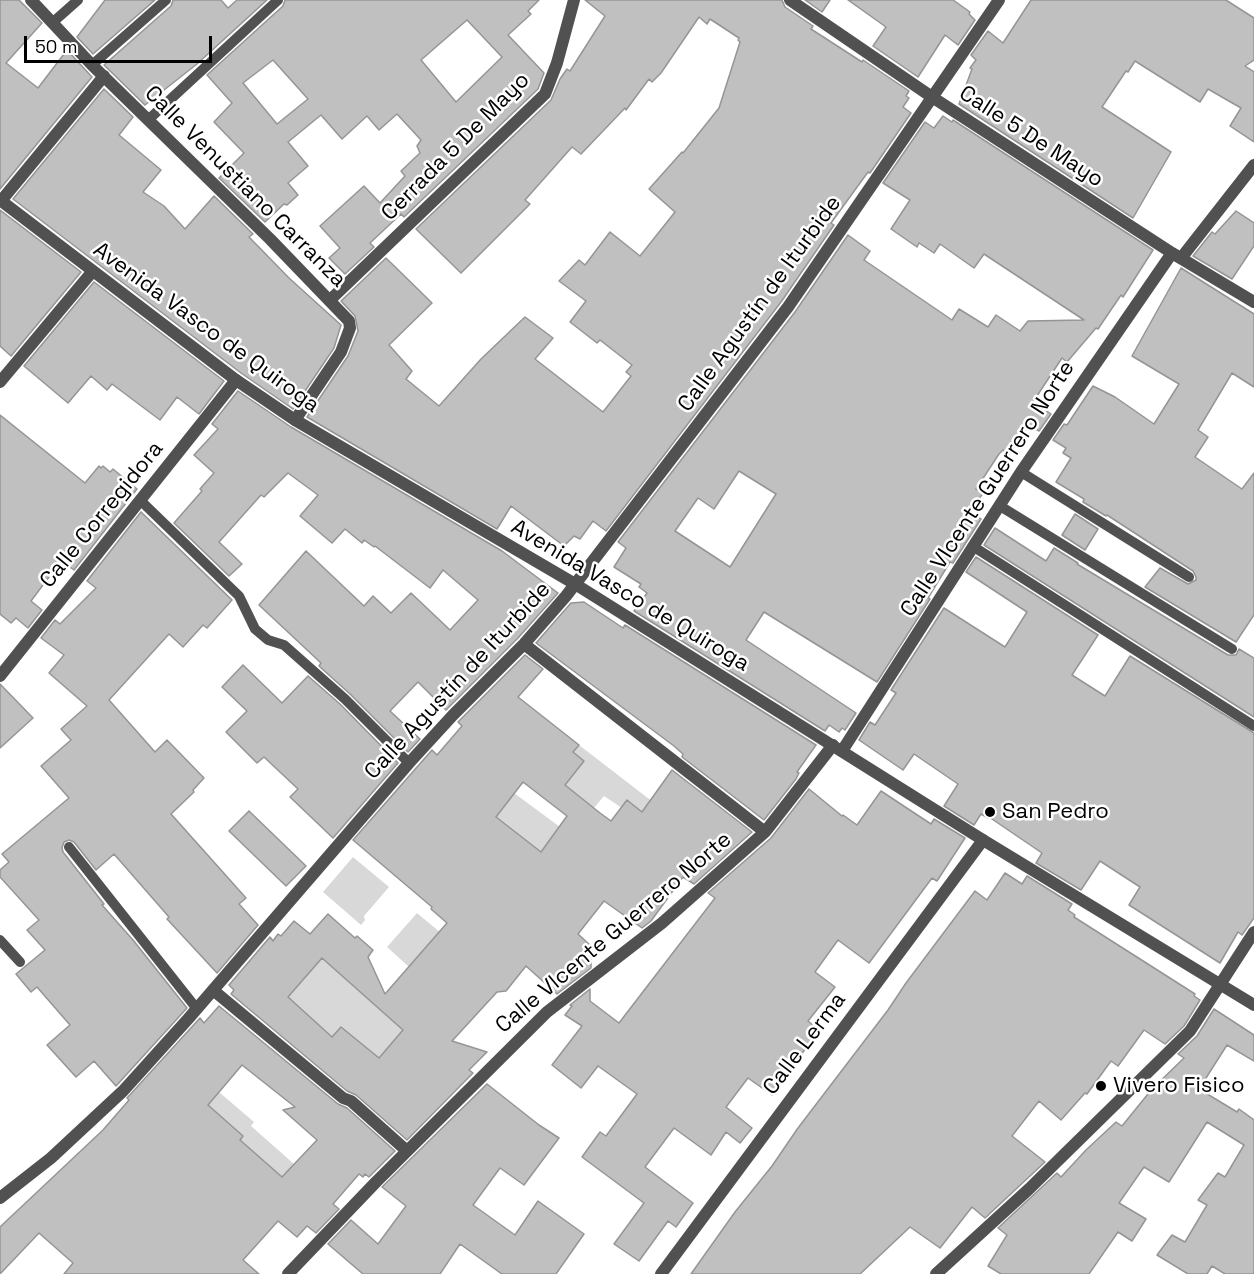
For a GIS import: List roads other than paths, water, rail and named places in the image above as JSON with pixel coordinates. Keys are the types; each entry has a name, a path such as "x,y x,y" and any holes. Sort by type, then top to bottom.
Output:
{"street":[{"name":"Calle Venustiano Carranza","path":"31,0 92,65 349,321 350,328 345,345 295,420"},
{"name":"Cerrada 5 De Mayo","path":"330,300 545,94 557,63 574,0"},
{"name":"Calle 5 De Mayo","path":"790,0 932,97 1254,302"},
{"name":"Calle Agustín de Iturbide","path":"0,1198 51,1158 123,1091 197,1009 409,763 524,644 575,584 788,307 999,0"},
{"path":"1,201 104,76"},
{"name":"Calle VIcente Guerrero Norte","path":"288,1274 407,1151 547,1012 662,923 765,832 838,748 974,547 1021,472 1177,255 1254,165"},
{"name":"Avenida Vasco de Quiroga","path":"1,201 236,380 295,420 575,584 983,840 1254,1005"},
{"path":"0,382 92,272"},
{"name":"Calle Corregidora","path":"0,676 236,380"},
{"path":"524,644 765,832"},
{"name":"Calle Lerma","path":"661,1274 983,840"},
{"path":"936,1274 1029,1189 1190,1031 1254,932"},
{"path":"213,990 343,1098 351,1101 407,1151"}],"lane":[{"path":"52,22 78,0"},
{"path":"92,65 165,0"},
{"path":"148,120 278,0"},
{"path":"1021,472 1189,577"},
{"path":"141,501 239,596 255,629 268,640 284,645 345,699 409,763"},
{"path":"1000,506 1232,649"},
{"path":"974,547 1254,726"},
{"path":"69,847 197,1009"},
{"path":"0,939 20,962"}],"place":[{"name":"San Pedro","path":"990,812"},
{"name":"Vivero Fisico","path":"1101,1086"}]}
